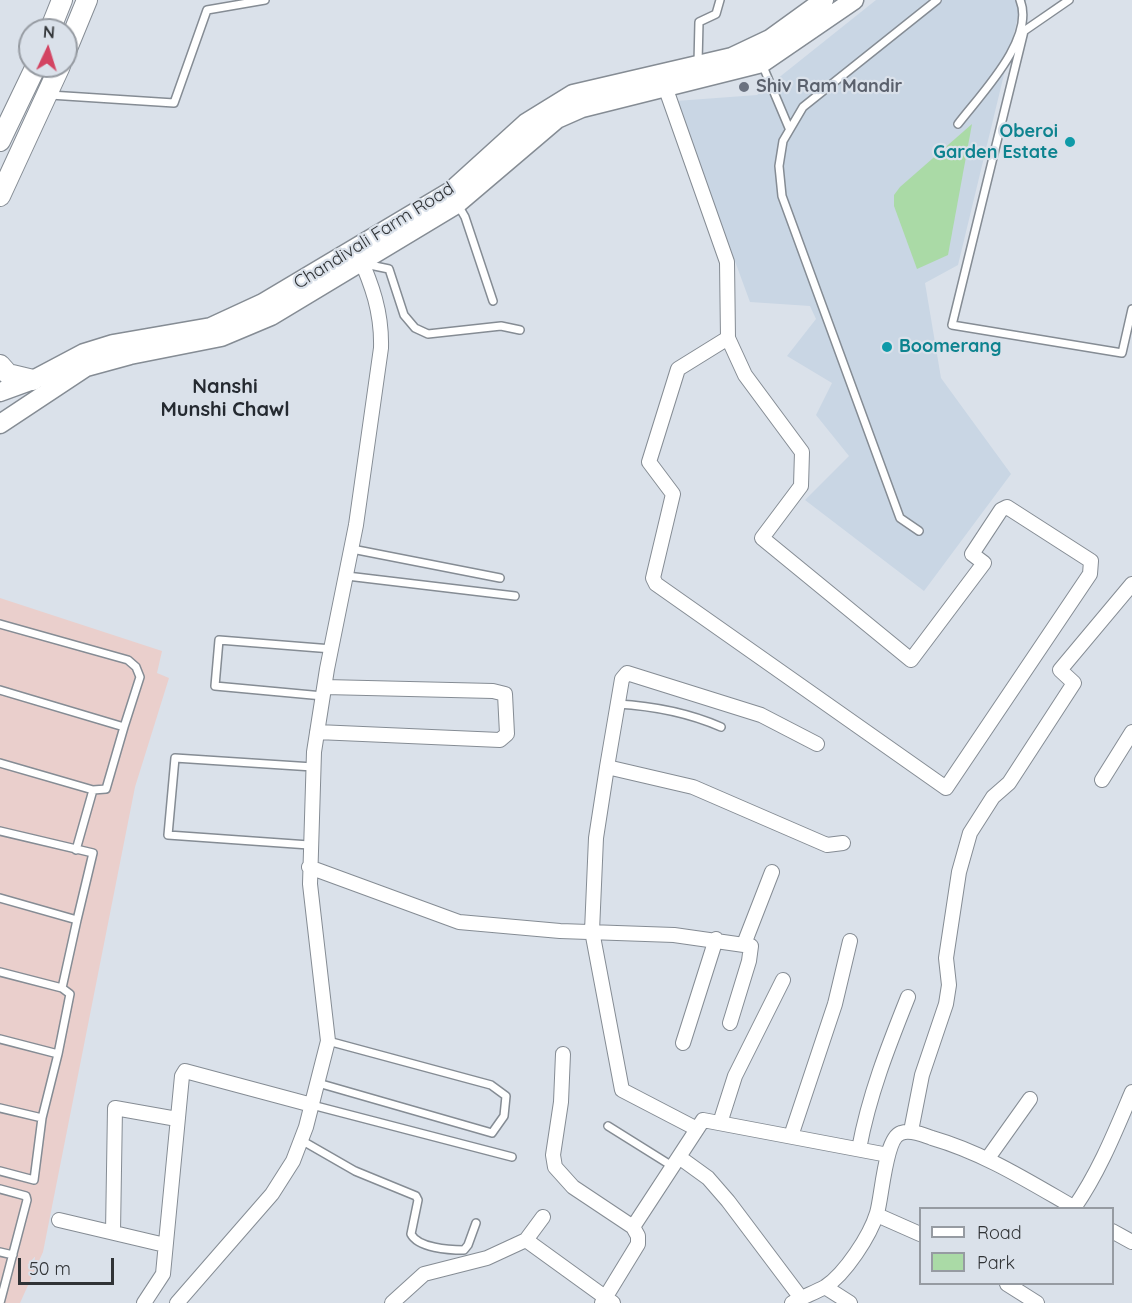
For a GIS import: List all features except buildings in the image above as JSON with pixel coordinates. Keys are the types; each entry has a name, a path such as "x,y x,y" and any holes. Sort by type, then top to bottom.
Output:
{"main road":[{"path":"55,18 62,0"},
{"path":"78,22 87,0"},
{"path":"0,141 30,78"},
{"path":"0,196 53,81"},
{"path":"0,365 8,374 33,380"}],"street":[{"path":"663,81 698,65 732,57 758,55 770,39 824,0"},
{"path":"0,392 33,380 84,353 113,344 221,337 271,316 359,256 454,198 583,100 758,55 854,0"},
{"path":"663,81 726,262 728,338 745,375 802,452 801,486 762,538 911,660 984,563 972,554 1001,510 1007,507 1091,561 1090,574 946,788 656,584 653,578 673,494 649,462 678,369 728,338"},
{"path":"177,1303 272,1194 293,1161 312,1105 328,1041 309,867 309,845 317,732 352,549 381,348 382,322 375,294 359,256"},
{"path":"0,424 86,368 186,338"},
{"path":"911,1131 922,1075 946,1004 949,985 946,958 959,872 970,833 993,797 1009,783 1074,683 1060,670 1132,584"},
{"path":"697,1129 622,1090 592,931 596,838 622,679 627,674 761,715 818,744"},
{"path":"317,732 500,740 507,734 505,694 493,691 324,692"},
{"path":"1102,780 1132,732"},
{"path":"608,767 693,787 827,845 843,843"},
{"path":"309,867 459,922 560,931 716,939 751,946 749,961 730,1023"},
{"path":"744,944 772,872"},
{"path":"683,1043 716,939"},
{"path":"791,1136 836,1004 850,941"},
{"path":"720,1123 724,1106 748,1047 783,980"},
{"path":"859,1149 867,1106 878,1070 908,997"},
{"path":"526,1240 606,1301 638,1244 638,1236 633,1227 573,1187 555,1167 553,1155 561,1102 563,1054"},
{"path":"144,1303 163,1274 177,1119 182,1076 185,1071 312,1105"},
{"path":"1076,1207 1089,1187 1132,1092"},
{"path":"988,1158 1030,1100"},
{"path":"113,1232 115,1108 177,1119"},
{"path":"633,1227 703,1120 888,1155"},
{"path":"676,1162 708,1178 796,1300 825,1287 838,1277 855,1256 877,1215 888,1155 894,1138 900,1133 911,1131 963,1147 988,1158 1073,1207"},
{"path":"877,1215 919,1233"},
{"path":"392,1303 424,1274 487,1258 526,1240 543,1217"},
{"path":"59,1220 165,1245"},
{"path":"1114,1231 1132,1242"},
{"path":"1009,1285 1037,1303"},
{"path":"825,1287 850,1303"}],"lane":[{"path":"53,81 174,103 207,10 266,0"},
{"path":"698,65 699,22 716,14 720,0"},
{"path":"919,531 900,518 782,196 779,166 783,141 803,107 937,0"},
{"path":"958,124 1014,51 1020,26 1020,0"},
{"path":"1069,0 1024,30 952,325 1122,353 1132,309"},
{"path":"758,55 789,128"},
{"path":"454,198 465,217 493,301"},
{"path":"359,256 389,269 404,315 415,328 428,334 501,326 520,330"},
{"path":"352,549 500,578"},
{"path":"346,576 515,596"},
{"path":"0,624 128,660 136,667 140,677 106,789 93,790 0,763"},
{"path":"324,692 215,686 219,640 332,649"},
{"path":"0,690 124,727"},
{"path":"617,704 658,709 703,719 722,727"},
{"path":"309,845 168,835 175,758 314,767"},
{"path":"76,850 93,790"},
{"path":"0,831 93,853 62,988"},
{"path":"0,898 77,920"},
{"path":"0,972 62,988 69,994 58,1054 42,1118 34,1180 0,1172"},
{"path":"0,1039 58,1054"},
{"path":"318,1083 492,1133 504,1116 506,1096 491,1085 328,1041"},
{"path":"312,1105 512,1157"},
{"path":"0,1108 42,1118"},
{"path":"608,1126 676,1162"},
{"path":"301,1140 355,1171 416,1196 418,1200 411,1234 423,1244 464,1250 476,1223"},
{"path":"0,1189 26,1196 27,1200 0,1303"},
{"path":"0,1252 13,1256"}],"shaded area":[{"path":"876,0 1027,0 1021,4 958,265 925,283 941,378 1011,474 924,591 805,500 849,456 816,415 832,383 787,356 816,319 810,306 750,302 676,101 757,95"},
{"path":"0,598 162,651 157,673 169,678 135,787 43,1252 20,1303 0,1303"}],"green space":[{"path":"972,124 948,255 917,269 894,206 894,195 900,187"}],"place":[{"name":"Shiv Ram Mandir","path":"744,87"},
{"name":"Oberoi Garden Estate","path":"1070,142"},
{"name":"Boomerang","path":"887,347"}],"district":[{"name":"Nanshi Munshi Chawl","path":"225,398"}]}
